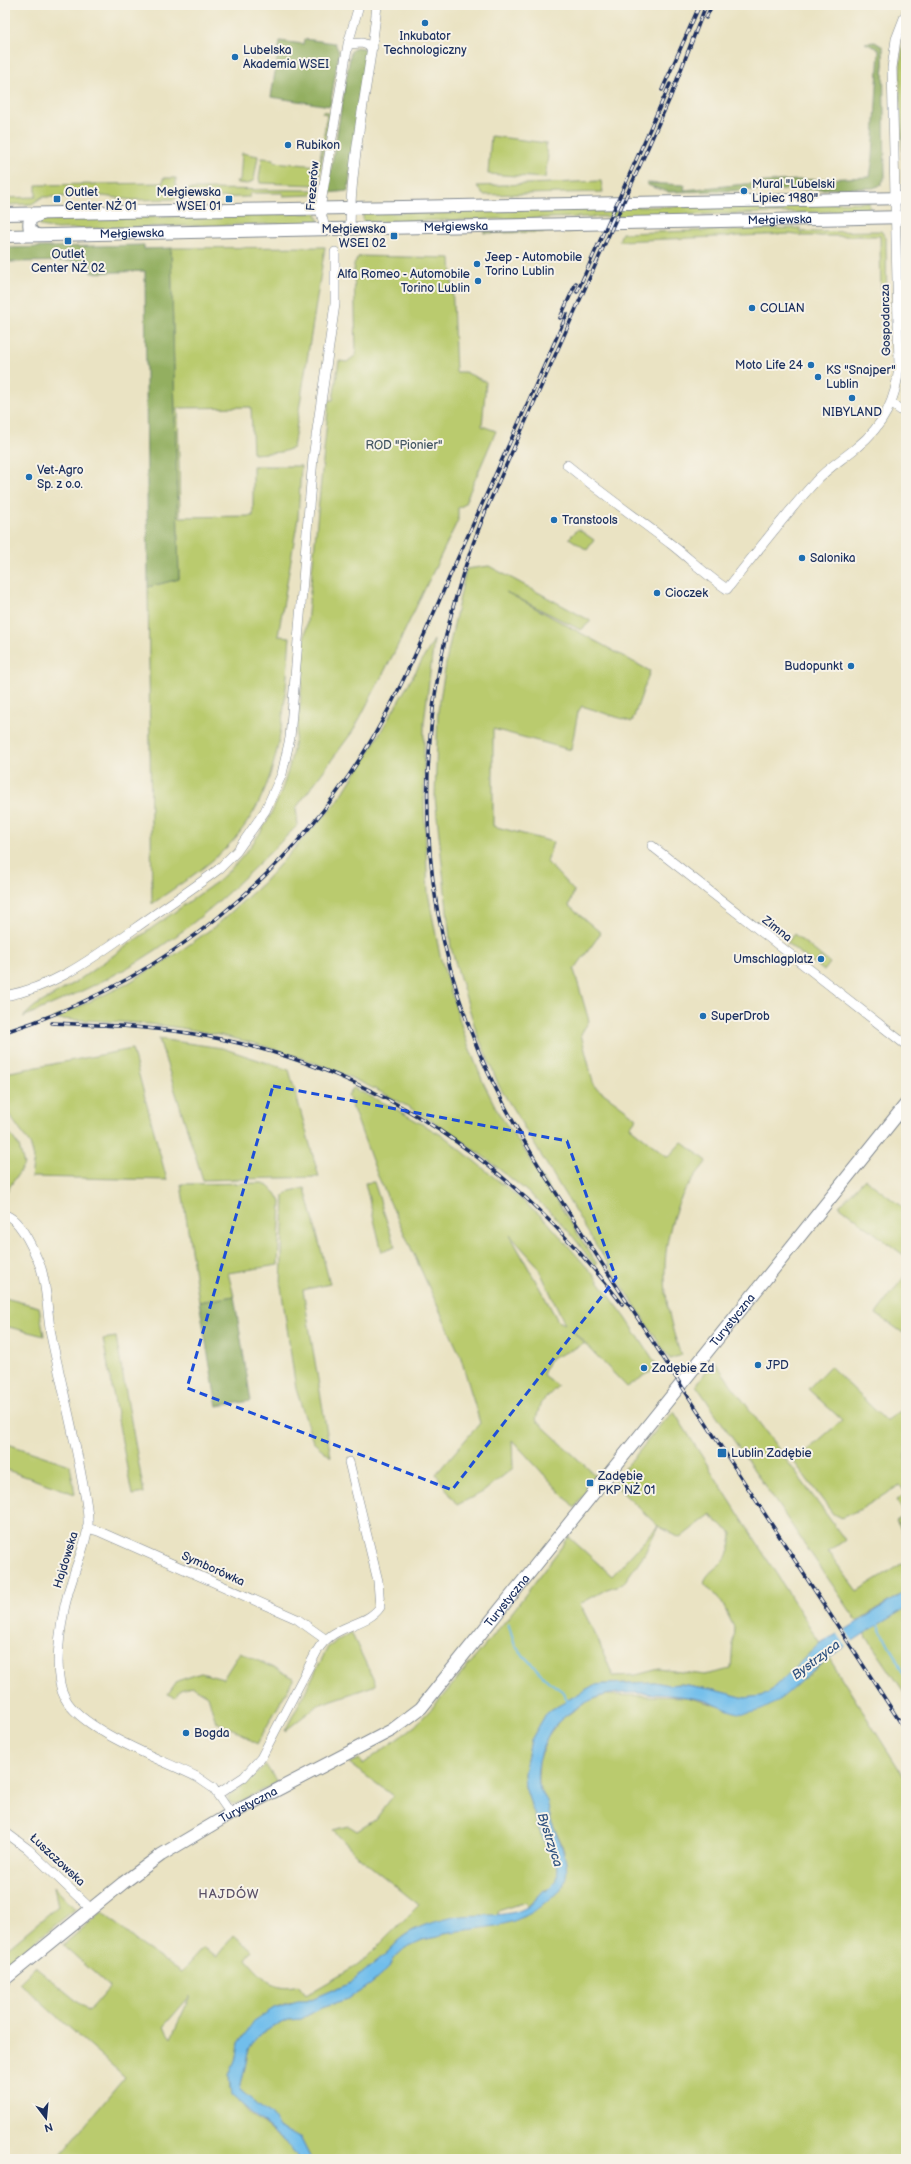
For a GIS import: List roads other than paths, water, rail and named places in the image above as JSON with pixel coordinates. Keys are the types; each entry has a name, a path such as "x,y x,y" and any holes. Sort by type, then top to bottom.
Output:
{"main road":[{"name":"Mełgiewska","path":"5,214 901,198"},
{"path":"37,235 30,229 29,224 30,219 41,214"},
{"name":"Mełgiewska","path":"5,236 901,217"},
{"name":"Turystyczna","path":"5,1979 91,1909 161,1855 231,1814 392,1730 421,1708 906,1104"}],"street":[{"name":"Frezerów","path":"326,228 320,209 335,110 348,44 359,5"},
{"path":"350,228 352,185 373,47 377,5"},
{"name":"Gospodarcza","path":"567,465 628,514 672,545 713,580 728,589 815,482 865,440 884,417 896,392 899,366 901,198 893,57 896,39 906,13"},
{"path":"348,44 362,43 373,47"},
{"path":"5,996 26,992 47,984 75,970 219,869 237,851 253,830 277,788 290,738 313,458 334,304 335,252"},
{"path":"891,403 906,414"},
{"name":"Zimna","path":"652,846 906,1045"},
{"name":"Hajdowska","path":"5,1214 13,1217 22,1230 38,1262 43,1277 52,1342 80,1462 86,1502 88,1528 85,1543 72,1578 62,1622 59,1674 60,1686 66,1700 77,1713 141,1751 197,1776 210,1785 218,1794 231,1814"},
{"path":"218,1794 244,1777 262,1758 317,1651 325,1639 378,1611 381,1603 372,1556 349,1462"},
{"name":"Symborówka","path":"88,1528 98,1531 297,1619 325,1639"},
{"name":"Łuszczowska","path":"5,1832 28,1849 91,1909"}],"water":[{"name":"Bystrzyca","path":"906,1591 906,1608 839,1650 810,1672 778,1701 760,1710 750,1713 738,1713 694,1698 626,1693 598,1697 578,1707 565,1716 554,1726 548,1736 540,1756 537,1776 538,1785 547,1801 551,1821 562,1847 566,1865 565,1883 560,1891 534,1911 515,1921 485,1928 444,1933 438,1937 422,1940 405,1948 392,1960 389,1968 370,1985 348,1999 321,2008 301,2019 287,2020 260,2034 253,2042 248,2053 240,2090 271,2116 279,2127 301,2139 311,2159 298,2159 288,2145 231,2095 229,2075 236,2058 238,2044 254,2021 274,2008 298,2001 307,2001 353,1981 402,1938 418,1928 437,1921 455,1917 501,1914 519,1911 530,1905 544,1890 546,1891 557,1880 558,1868 550,1846 545,1843 539,1829 525,1787 524,1773 531,1740 547,1712 594,1685 606,1684 654,1682 669,1685 681,1684 710,1689 745,1698 761,1696 772,1690 820,1643 847,1629"}],"waterway":[{"path":"877,1622 906,1678"},
{"path":"508,1623 515,1645 520,1652 548,1681 562,1691 568,1701"}],"railway":[{"path":"706,5 670,98 486,510 462,577 444,644 433,712 428,781 430,849 439,917 455,985 479,1052 494,1085 528,1149 906,1731"},
{"path":"706,18 712,5"},
{"path":"662,90 698,9"},
{"path":"577,292 670,84"},
{"path":"560,318 576,283"},
{"path":"5,1032 62,1011 117,985 169,953 218,918 263,877 305,833 342,785 375,734 387,712 420,645 567,314"},
{"path":"52,1023 120,1026 188,1033 254,1047 317,1067 376,1094 432,1125 484,1163 533,1205 579,1252 622,1304"}],"place":[{"name":"Inkubator Technologiczny","path":"425,23"},
{"name":"Lubelska Akademia WSEI","path":"235,57"},
{"name":"Rubikon","path":"288,145"},
{"name":"Mural \"Lubelski Lipiec 1980\"","path":"744,191"},
{"name":"Outlet Center NŻ 01","path":"57,199"},
{"name":"Mełgiewska WSEI 01","path":"229,199"},
{"name":"Mełgiewska WSEI 02","path":"394,236"},
{"name":"Outlet Center NŻ 02","path":"68,241"},
{"name":"Jeep - Automobile Torino Lublin","path":"477,264"},
{"name":"Alfa Romeo - Automobile Torino Lublin","path":"478,281"},
{"name":"COLIAN","path":"752,308"},
{"name":"Moto Life 24","path":"811,365"},
{"name":"KS \"Snajper\" Lublin","path":"818,377"},
{"name":"NIBYLAND","path":"852,398"},
{"name":"Vet-Agro Sp. z o.o.","path":"29,477"},
{"name":"Transtools","path":"554,520"},
{"name":"Salonika","path":"802,558"},
{"name":"Cioczek","path":"657,593"},
{"name":"Budopunkt","path":"851,666"},
{"name":"Umschlagplatz","path":"821,959"},
{"name":"SuperDrob","path":"703,1016"},
{"name":"JPD","path":"758,1365"},
{"name":"Zadębie Zd","path":"644,1368"},
{"name":"Lublin Zadębie","path":"722,1453"},
{"name":"Zadębie PKP NŻ 01","path":"590,1483"},
{"name":"Bogda","path":"186,1733"}],"district":[{"name":"HAJDÓW","path":"229,1894"}],"park label":[{"name":"ROD \"Pionier\"","path":"404,445"}]}
